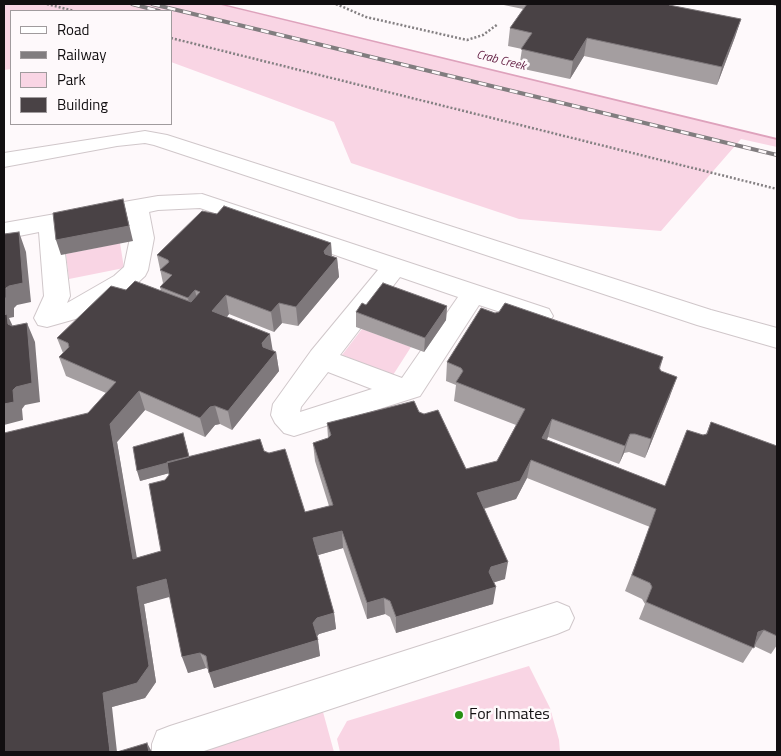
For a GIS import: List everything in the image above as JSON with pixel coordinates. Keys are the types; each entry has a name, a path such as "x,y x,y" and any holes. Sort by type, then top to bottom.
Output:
{"lane":[{"path":"4,160 117,140 152,139 706,318 777,338"},
{"path":"4,231 181,200 208,202 564,324"},
{"path":"50,222 57,296 47,318 70,312 93,301 123,282 136,270 142,238 137,207"},
{"path":"395,266 321,358 286,407 287,419 294,425 414,386 474,293"},
{"path":"321,358 405,390"},
{"path":"172,752 170,744 557,618"}],"path":[{"path":"47,4 70,10"},
{"path":"336,4 366,17 467,40 483,35 498,24"},
{"path":"172,38 777,189"}],"green space":[{"path":"4,4 219,4 777,139 777,147 741,139 661,231 519,219 351,163 334,122 172,62 172,10 10,10 10,69 4,70"},
{"path":"120,243 124,268 69,279 66,254"},
{"path":"362,329 411,347 393,375 342,355"},
{"name":"For Inmates","path":"529,666 550,708 559,740 560,752 340,752 337,739 347,721"},
{"path":"323,712 334,752 202,752 201,749"}],"building":[{"path":"527,4 669,4 741,19 722,67 587,38 573,61 521,49 532,33 510,28"},
{"path":"123,199 129,226 56,240 53,213"},
{"path":"224,206 331,243 324,251 325,254 337,258 296,307 279,303 271,312 226,295 212,311 270,334 262,343 263,347 276,352 228,411 215,406 210,407 200,418 139,391 110,424 133,559 161,551 149,484 165,480 169,475 167,462 260,439 264,451 269,453 285,449 305,512 333,505 313,443 328,438 331,435 327,423 414,401 419,412 424,414 438,410 466,469 497,461 525,409 456,382 463,371 461,368 447,362 481,308 495,313 499,312 505,303 663,357 659,368 661,371 677,377 651,439 630,434 625,446 552,419 542,438 665,486 687,430 703,435 707,434 711,422 777,446 777,636 764,630 758,632 754,648 646,602 652,587 650,583 632,575 656,509 531,460 520,481 477,493 508,562 491,567 489,572 496,587 396,617 390,601 384,598 367,603 342,531 313,538 334,613 317,618 313,623 318,640 209,673 206,656 200,653 182,657 166,579 137,587 149,666 137,683 103,693 110,752 4,752 4,433 88,413 116,382 59,357 69,347 68,343 57,338 111,286 126,290 135,281 191,302 200,292 195,290 188,298 160,287 172,275 160,270 169,262 157,255 202,211 217,214"},
{"path":"19,232 23,283 6,288 6,298 4,298 4,234"},
{"path":"383,283 447,306 425,338 356,312 362,303 366,305"},
{"path":"7,314 8,324 12,326 27,323 32,383 16,387 13,390 14,402 4,404 4,315"},
{"path":"183,433 189,457 137,471 133,447"},
{"path":"147,743 149,752 117,752"}],"waterway":[{"name":"Crab Creek","path":"219,4 777,139"}],"railway":[{"path":"132,4 155,10"},
{"path":"152,4 777,155"}],"place":[{"name":"For Inmates","path":"459,715"}]}
